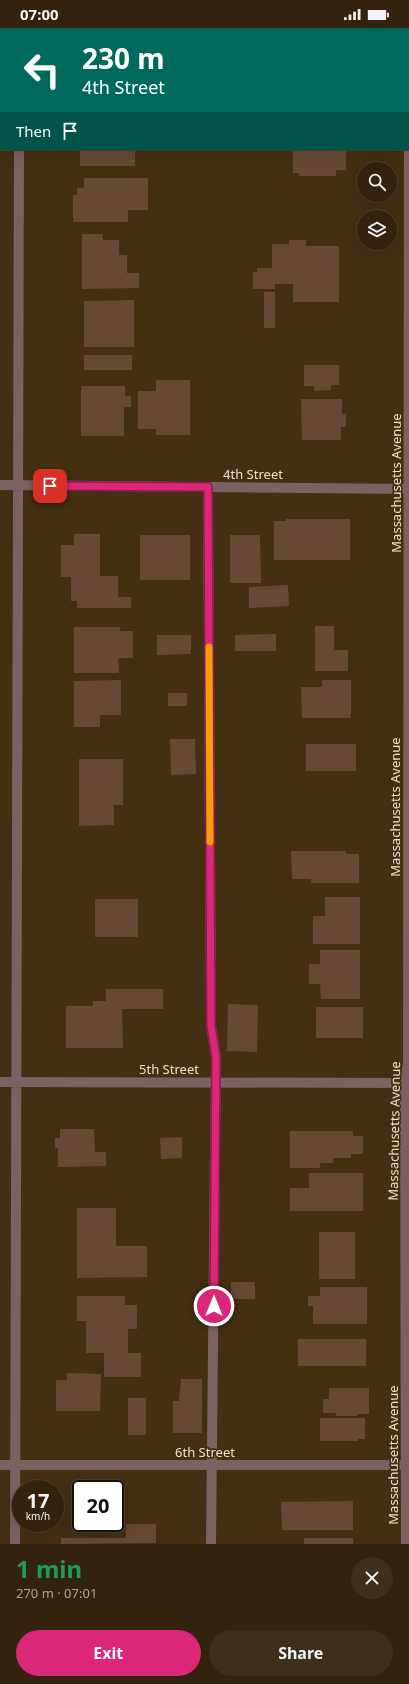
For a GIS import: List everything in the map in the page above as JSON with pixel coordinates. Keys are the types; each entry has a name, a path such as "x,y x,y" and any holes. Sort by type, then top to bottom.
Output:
{"street":[{"name":"Massachusetts Avenue","path":"406,1544 408,1465 407,1083 409,71"},
{"path":"15,1544 19,150"},
{"name":"4th Street","path":"0,485 409,489"},
{"path":"208,487 211,1026 216,1057 211,1544"},
{"name":"5th Street","path":"0,1082 407,1083"},
{"name":"6th Street","path":"0,1465 408,1465"}],"building":[{"path":"80,150 135,150 135,166 80,166"},
{"path":"293,150 346,150 346,170 336,170 336,176 299,176 299,173 293,173"},
{"path":"84,178 148,178 148,210 128,210 128,222 73,222 73,195 77,195 77,188 84,188"},
{"path":"82,234 103,234 103,240 119,240 119,255 127,255 127,273 139,273 139,288 82,289"},
{"path":"289,240 306,240 306,246 339,246 339,302 293,302 293,284 275,284 275,289 253,289 253,272 257,272 257,268 272,268 272,244 289,244"},
{"path":"264,292 275,292 275,328 264,328"},
{"path":"134,300 134,347 84,347 84,301"},
{"path":"84,355 132,355 132,370 84,370"},
{"path":"304,365 339,365 339,385 331,385 331,390 314,391 314,386 304,386"},
{"path":"156,380 190,380 190,435 156,435 156,429 138,429 138,391 156,391"},
{"path":"81,386 125,386 125,396 131,396 131,407 124,407 124,436 81,436"},
{"path":"301,399 342,399 342,414 346,414 346,427 341,427 341,440 302,440"},
{"path":"286,519 350,519 350,560 274,560 274,521 286,521"},
{"path":"74,534 100,534 100,576 118,576 118,597 131,597 131,608 77,608 77,601 71,601 71,577 61,577 61,545 74,545"},
{"path":"140,535 190,535 190,580 140,580"},
{"path":"230,535 260,535 261,583 230,583"},
{"path":"288,585 289,606 249,608 249,587"},
{"path":"315,626 334,626 334,650 348,650 348,671 315,671"},
{"path":"74,627 120,627 120,631 133,631 133,658 118,658 119,673 74,673"},
{"path":"276,634 276,651 235,651 235,635"},
{"path":"157,635 191,635 191,654 157,655"},
{"path":"121,680 121,715 100,715 100,727 74,727 74,681"},
{"path":"322,680 351,680 351,718 302,718 301,687 322,687"},
{"path":"168,693 187,693 187,706 168,706"},
{"path":"170,739 195,739 196,774 171,775"},
{"path":"306,744 356,744 356,771 306,771"},
{"path":"79,759 123,759 123,805 114,805 114,825 79,826"},
{"path":"291,851 346,851 346,854 359,854 359,883 311,883 311,879 292,879"},
{"path":"325,897 360,897 360,944 313,944 313,916 325,916"},
{"path":"95,899 138,899 138,937 95,937"},
{"path":"320,950 360,950 360,999 321,999 320,984 309,984 309,964 320,964"},
{"path":"106,989 163,989 163,1009 122,1009 123,1048 66,1048 66,1006 93,1006 93,1001 106,1001"},
{"path":"228,1004 258,1005 257,1052 227,1051"},
{"path":"316,1007 363,1007 363,1038 316,1038"},
{"path":"60,1129 94,1129 95,1152 106,1152 106,1166 58,1167 58,1148 55,1148 55,1138 60,1138"},
{"path":"290,1131 353,1131 353,1136 363,1136 363,1154 351,1154 351,1158 333,1158 333,1163 320,1163 320,1168 290,1168"},
{"path":"182,1137 182,1158 161,1159 160,1138"},
{"path":"309,1173 363,1173 363,1211 290,1211 290,1188 309,1188"},
{"path":"77,1208 116,1208 116,1246 147,1246 147,1277 77,1278"},
{"path":"319,1232 355,1232 355,1279 319,1279"},
{"path":"231,1282 255,1282 255,1299 231,1299"},
{"path":"320,1287 367,1287 367,1324 313,1324 313,1306 308,1306 308,1296 320,1296"},
{"path":"77,1296 125,1296 125,1305 137,1305 137,1329 128,1329 128,1353 141,1353 141,1377 104,1377 104,1353 86,1353 86,1321 77,1321"},
{"path":"298,1339 366,1339 366,1366 298,1366"},
{"path":"67,1373 101,1374 100,1411 56,1411 56,1380 67,1380"},
{"path":"181,1379 202,1379 202,1433 173,1433 173,1401 179,1401"},
{"path":"329,1388 369,1388 369,1414 357,1414 357,1416 336,1416 336,1413 323,1413 323,1399 329,1399"},
{"path":"128,1398 146,1398 146,1435 128,1435"},
{"path":"320,1418 365,1418 365,1439 358,1439 358,1441 320,1441"},
{"path":"353,1501 353,1530 282,1530 281,1502"},
{"path":"126,1524 156,1524 156,1543 61,1544 61,1538 126,1538"},
{"path":"304,1538 353,1538 353,1544 304,1544"}],"slow traffic":[{"path":"209,647 210,842"}],"route":[{"path":"50,486 208,487 211,1026 216,1057 214,1306"}]}
